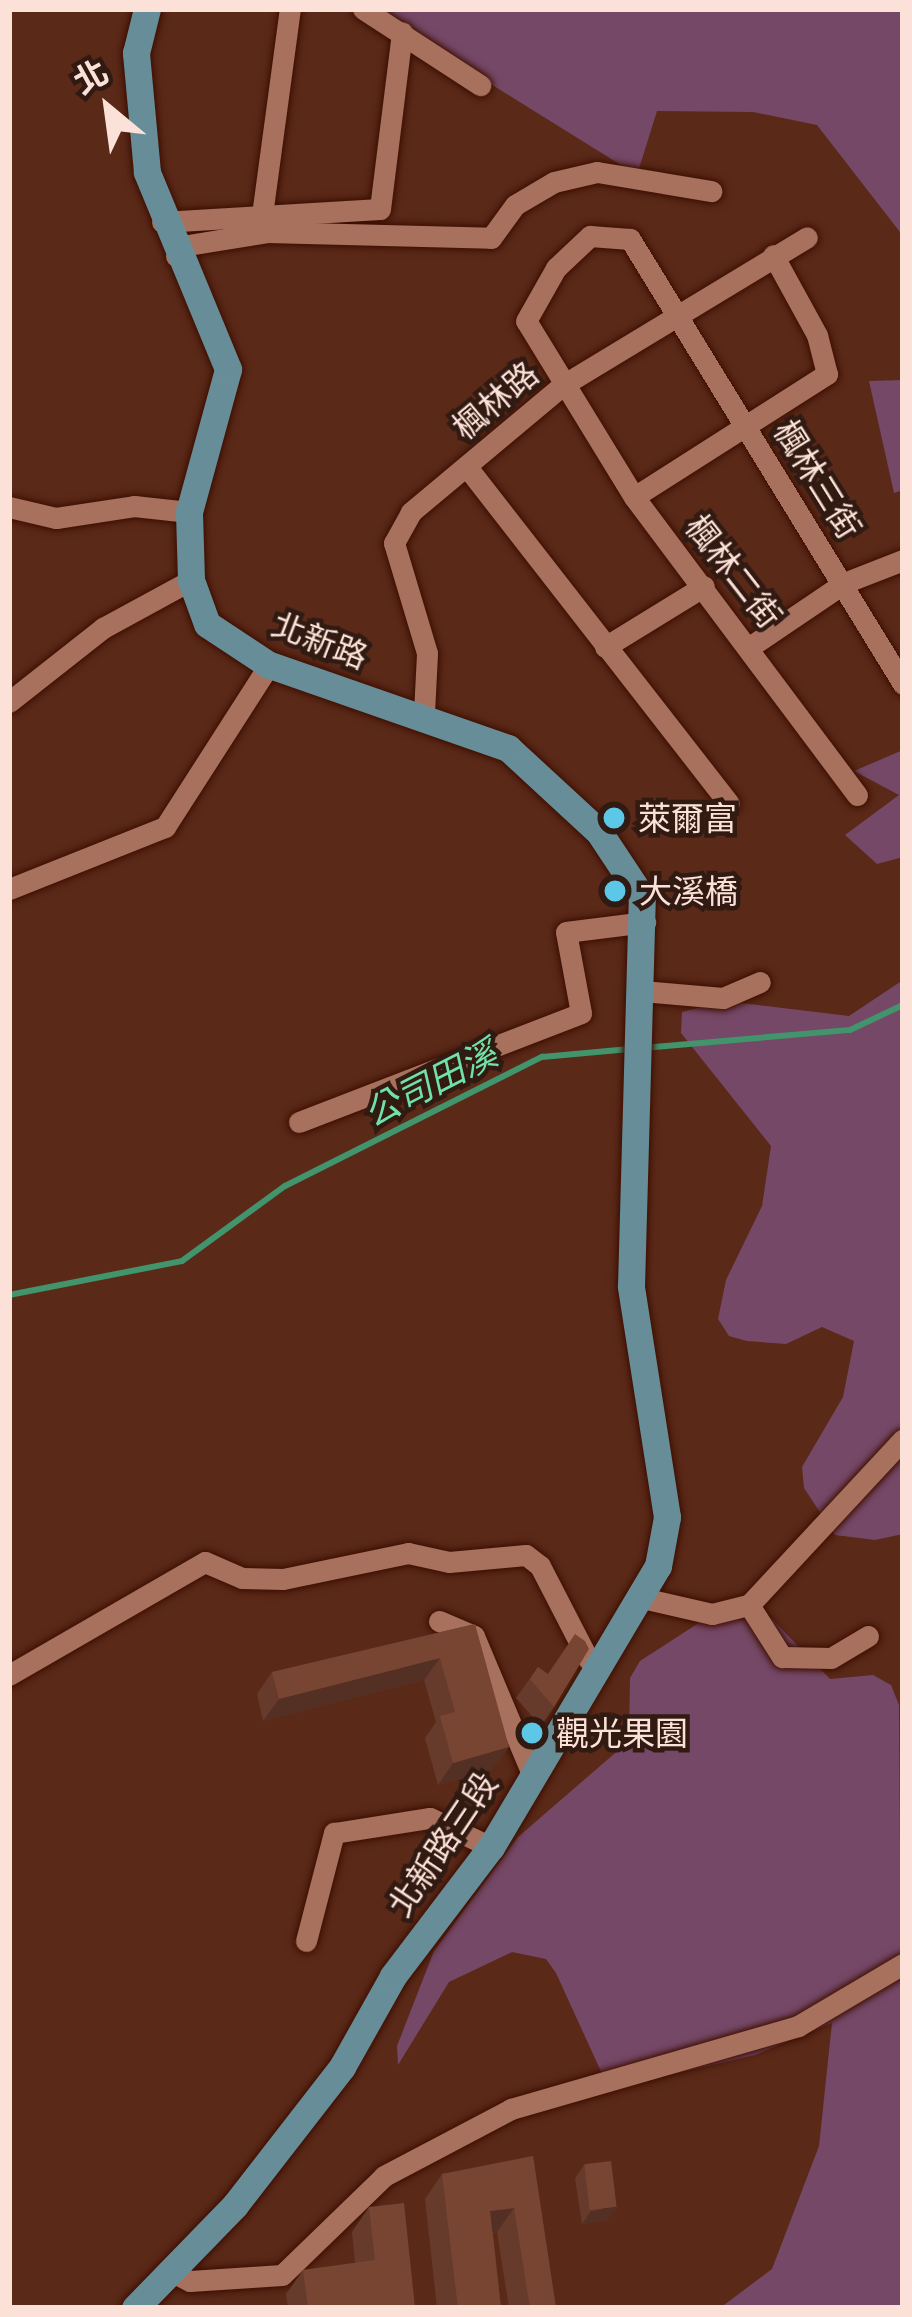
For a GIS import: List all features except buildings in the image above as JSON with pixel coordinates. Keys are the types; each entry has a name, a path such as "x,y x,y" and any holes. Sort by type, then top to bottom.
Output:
{"main road":[{"name":"北新路","path":"147,9 136,53 147,172 176,256 211,311 228,369 189,512 191,580 207,624 269,665 424,713 508,748 542,773 628,867 645,922 640,1075"},
{"name":"北新路三段","path":"155,2294 235,2205 342,2067 393,1976 491,1847 658,1566 667,1516 632,1286 640,1075"}],"street":[{"path":"262,215 290,9"},
{"path":"363,9 480,86"},
{"path":"162,222 380,209 402,32"},
{"path":"176,256 188,245 267,232 491,238 515,205 554,182 597,172 711,191"},
{"name":"楓林三街","path":"563,385 526,321 556,268 590,236 630,239 903,684"},
{"name":"楓林路","path":"424,713 427,653 394,543 411,512 467,467 478,449 563,385 676,311 807,237"},
{"path":"634,497 827,374 818,335 773,256"},
{"name":"楓林二街","path":"563,385 634,497 751,646 857,795"},
{"path":"467,467 729,803"},
{"path":"9,507 56,518 134,506 189,512"},
{"path":"751,646 844,583 903,560"},
{"path":"9,702 103,628 191,580"},
{"path":"605,647 704,586"},
{"path":"9,890 165,827 269,665"},
{"path":"299,1122 581,1013 566,932 645,922"},
{"path":"642,991 723,998 760,982"},
{"path":"638,1597 712,1614 748,1605 903,1439"},
{"path":"9,1675 205,1562 242,1578 283,1579 408,1553 449,1562 526,1555 540,1566 594,1670"},
{"path":"748,1605 782,1657 831,1658 868,1636"},
{"path":"440,1621 474,1636 532,1774"},
{"path":"306,1941 334,1833 430,1817 491,1847"},
{"path":"155,2294 190,2282 282,2275 384,2176 511,2109 798,2026 903,1964"}],"shaded area":[{"path":"370,9 903,9 903,236 817,125 753,112 657,111 637,175"},
{"path":"903,380 903,490 894,493 869,381"},
{"path":"903,750 903,857 877,864 845,835 899,795 854,771"},
{"path":"903,980 903,1534 875,1540 835,1535 804,1488 802,1467 843,1397 854,1341 822,1327 786,1344 747,1341 729,1336 718,1319 726,1280 762,1206 771,1146 681,1033 682,1012 724,1001 849,1016"},
{"path":"750,1612 771,1618 830,1679 873,1675 891,1685 899,1705 903,2308 720,2308 772,2269 819,2146 832,2023 755,2055 609,2089 556,1973 546,1959 512,1952 449,1982 398,2065 397,2046 434,1951 518,1837 629,1741 630,1678 640,1661 708,1617"}],"waterway":[{"name":"公司田溪","path":"643,1048 850,1030 903,1005"},
{"name":"公司田溪","path":"9,1295 182,1261 285,1186 542,1057 630,1049"}],"place":[{"name":"萊爾富","path":"614,818"},
{"name":"大溪橋","path":"615,891"},
{"name":"觀光果園","path":"532,1733"}]}
